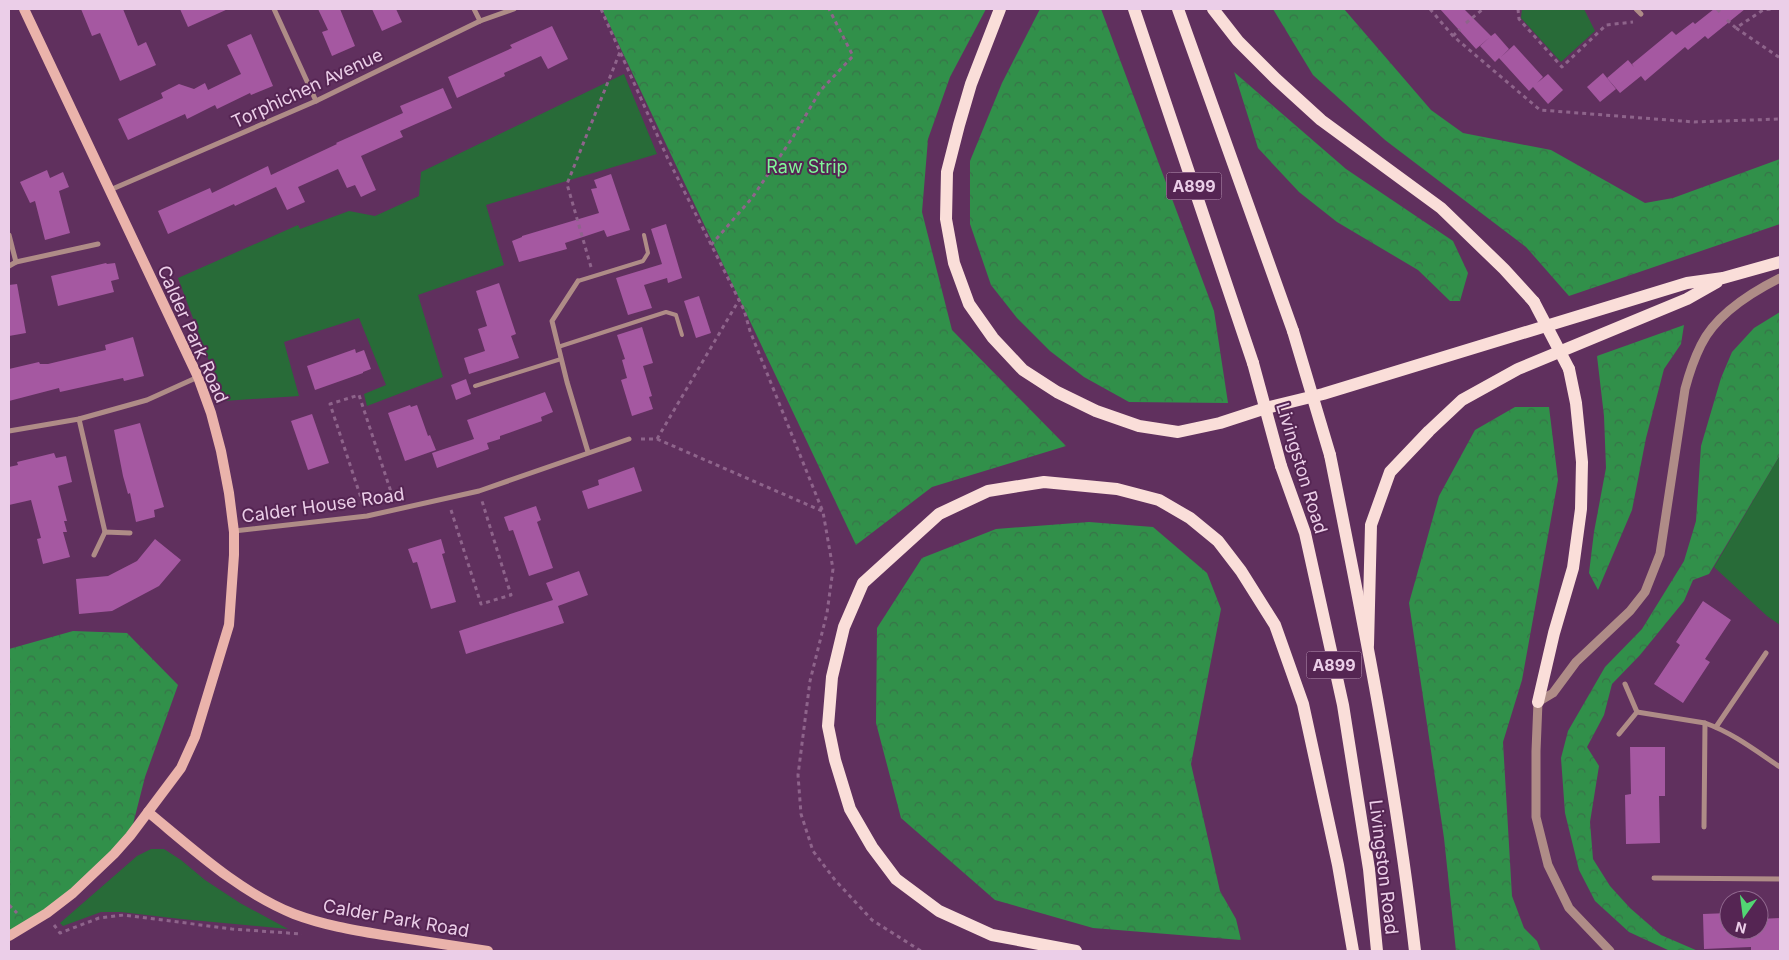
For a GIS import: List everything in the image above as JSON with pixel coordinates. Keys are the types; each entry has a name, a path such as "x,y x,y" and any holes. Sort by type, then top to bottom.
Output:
{"main road":[{"name":"Calder Park Road","path":"24,9 198,378 211,413 229,493 234,532 234,571 229,625 195,737 181,768 148,812 216,868 270,902 293,913 318,922 347,929 488,951"},
{"path":"1000,9 971,84 948,172 946,219 954,263 969,304 993,338 1023,370 1057,392 1096,412 1139,426 1178,432 1220,423 1266,408 1323,394 1687,283 1723,278 1780,262"},
{"name":"Livingston Road","path":"1134,9 1253,363 1281,466 1304,533 1343,705 1369,869 1378,951"},
{"name":"Livingston Road","path":"1178,9 1293,332 1330,455 1368,645 1405,868 1414,951"},
{"path":"1213,9 1238,41 1314,114 1441,208 1504,269 1534,302 1569,369 1576,404 1582,462 1581,509 1573,568 1554,633 1538,702"},
{"path":"1368,645 1372,525 1390,472 1429,431 1462,400 1518,369 1687,298 1723,278"},
{"path":"1076,951 992,935 939,911 896,879 872,847 850,809 835,760 828,726 832,677 842,635 863,583 939,514 988,491 1044,482 1116,489 1159,500 1190,518 1218,541 1241,571 1275,625 1304,704 1338,865 1353,951"},
{"path":"9,936 46,913 72,892 114,854 148,812"}],"street":[{"path":"274,9 316,101"},
{"path":"474,9 480,21"},
{"name":"Torphichen Avenue","path":"110,190 316,101 480,21 514,9"},
{"path":"1636,9 1641,14"},
{"path":"9,235 16,262"},
{"path":"9,266 16,262 98,244"},
{"path":"1610,951 1569,908 1548,865 1536,817 1538,702 1553,693 1576,662 1630,611 1645,592 1660,554 1685,389 1701,343 1715,324 1736,305 1759,288 1780,278"},
{"path":"578,281 552,321 588,452"},
{"path":"9,431 79,419 147,400 198,378"},
{"path":"79,419 105,532 94,555"},
{"name":"Calder House Road","path":"234,532 367,516 479,491 629,439"},
{"path":"105,532 130,533"},
{"path":"1716,727 1766,653"},
{"path":"1625,684 1637,712"},
{"path":"1637,712 1705,723 1716,727 1747,744 1780,767"},
{"path":"1619,734 1637,712"},
{"path":"1704,827 1705,723"},
{"path":"1654,878 1780,879"}],"lane":[{"path":"578,281 643,262 648,253 644,235"},
{"path":"558,347 666,312 676,315 682,335"},
{"path":"475,386 561,359"}],"path":[{"path":"600,9 667,157 744,310 750,331 823,512 833,569 827,613 810,682 798,775 801,814 813,851 835,880 872,920 921,951"},
{"path":"711,244 752,198 793,137 820,91 852,56 829,9"},
{"path":"1430,9 1453,36 1540,110 1694,122 1780,118"},
{"path":"1466,23 1483,9"},
{"path":"1518,9 1519,19 1562,66 1606,25 1631,23 1641,14"},
{"path":"1717,9 1722,14"},
{"path":"1736,28 1763,9 1772,9"},
{"path":"1727,20 1780,58"},
{"path":"1453,36 1460,29"},
{"path":"578,281 591,268 567,184 620,51"},
{"path":"657,440 739,300"},
{"path":"367,516 330,404 359,395 397,509"},
{"path":"629,439 657,440 823,512"},
{"path":"447,498 481,604 512,595 479,491"},
{"path":"46,913 60,933 99,918 124,915 232,929 311,933"}],"green space":[{"name":"Raw Strip","path":"602,9 986,9 950,77 928,139 922,212 952,330 1066,446 932,487 856,545"},
{"path":"1040,9 1101,9 1214,311 1228,403 1129,402 1084,377 1050,351 1017,318 991,285 970,224 970,161 1002,83"},
{"path":"1273,9 1344,9 1431,110 1463,133 1551,150 1645,203 1673,198 1780,159 1780,224 1569,296 1526,247 1385,140 1313,75"},
{"path":"1522,9 1584,9 1595,31 1561,62 1521,18"},
{"path":"1234,72 1346,169 1453,241 1468,273 1460,301 1450,301 1418,270 1337,222 1299,192 1258,148"},
{"path":"624,74 657,154 486,205 504,265 418,295 443,377 367,406 364,394 386,385 359,318 284,342 299,396 224,401 178,278 298,225 300,229 349,211 375,216 419,196 421,172"},
{"path":"1780,312 1780,455 1709,574 1693,580 1684,601 1640,655 1612,684 1604,715 1587,747 1599,766 1590,822 1593,859 1610,886 1630,908 1661,935 1698,951 1670,951 1629,932 1595,901 1579,870 1565,813 1561,758 1568,731 1605,667 1642,629 1684,561 1696,521 1701,446 1721,378 1732,352 1754,328"},
{"path":"1684,325 1681,344 1664,369 1646,438 1632,510 1598,590 1589,573 1594,532 1606,468 1604,416 1597,356"},
{"path":"1515,407 1549,407 1558,480 1522,680 1503,742 1512,896 1524,928 1537,941 1541,951 1456,951 1444,838 1409,603 1439,496 1475,430"},
{"path":"1780,455 1780,625 1767,616 1714,567"},
{"path":"1089,522 1153,527 1207,573 1221,609 1191,764 1220,891 1236,919 1241,940 1093,928 995,900 901,818 876,723 877,628 922,558 996,529"},
{"path":"73,631 127,633 178,685 145,777 130,836 99,869 9,936 9,649"},
{"path":"151,849 164,849 205,880 240,903 288,929 121,912 101,912 63,926 60,923 137,856"}],"building":[{"path":"81,9 123,9 138,46 146,42 156,65 120,81 100,33 92,36"},
{"path":"180,9 228,9 188,27"},
{"path":"318,9 340,9 355,46 332,56 322,32 328,30"},
{"path":"372,9 396,9 402,22 382,31"},
{"path":"1440,9 1464,9 1491,36 1495,33 1509,49 1500,58 1514,45 1543,77 1537,83 1548,74 1563,90 1548,104 1533,87 1529,91 1499,58 1495,62 1480,46 1490,37 1476,49"},
{"path":"1714,9 1745,9 1708,39 1705,36 1688,50 1685,47 1645,81 1641,76 1620,93 1607,78 1628,60 1634,67 1632,64 1672,31 1676,35 1693,22 1695,24"},
{"path":"552,26 568,59 548,69 541,56 504,73 505,76 457,98 448,77 512,48 510,45"},
{"path":"251,34 273,86 251,95 250,93 217,109 215,105 187,119 185,114 128,140 118,119 163,98 161,93 179,84 194,89 205,83 208,90 241,74 227,45"},
{"path":"1603,73 1616,89 1600,102 1587,87"},
{"path":"443,88 452,108 400,131 403,137 361,156 376,190 361,197 355,185 347,188 338,169 298,187 305,202 287,210 276,187 168,234 158,211 210,188 212,193 268,166 271,175 403,113 400,106"},
{"path":"47,170 50,178 63,172 69,187 59,191 70,233 45,240 35,201 30,203 20,182"},
{"path":"611,174 630,230 607,237 604,230 565,243 567,249 519,262 512,241 522,236 599,213 591,189 597,188 594,180"},
{"path":"666,224 682,278 668,283 667,278 644,285 652,308 628,315 616,278 662,264 651,229"},
{"path":"106,263 115,263 119,279 111,281 114,292 58,306 51,276"},
{"path":"499,283 516,334 511,336 519,358 469,374 464,358 485,351 478,329 487,326 476,291"},
{"path":"17,284 26,333 9,336 9,285"},
{"path":"699,296 711,333 696,338 684,301"},
{"path":"642,327 653,363 643,366 652,396 649,397 653,409 632,416 621,380 627,378 622,360 625,359 617,335"},
{"path":"133,337 144,376 124,381 123,378 60,392 59,388 9,401 9,369 39,362 40,364 48,364 106,350 105,345"},
{"path":"355,349 356,353 364,350 371,369 315,390 307,366"},
{"path":"466,379 471,394 456,400 451,385"},
{"path":"545,392 553,412 541,417 542,421 500,436 500,439 487,443 489,449 437,468 432,453 474,439 467,420"},
{"path":"410,405 411,407 417,405 428,436 430,435 436,450 405,461 388,413"},
{"path":"312,414 329,463 308,470 291,421"},
{"path":"140,423 164,507 154,510 155,517 136,522 130,493 128,494 123,476 114,430"},
{"path":"54,453 56,458 66,456 72,482 58,486 67,521 64,521 67,532 63,532 70,557 43,564 37,539 41,538 31,500 9,505 9,467 18,465 17,462"},
{"path":"634,467 642,491 588,509 582,491 599,485 598,480"},
{"path":"536,506 541,520 537,522 553,568 529,576 513,530 509,531 504,517"},
{"path":"155,539 181,560 159,586 112,611 79,614 76,579 108,576 137,561"},
{"path":"441,539 445,553 442,554 456,602 431,609 417,562 413,563 408,549"},
{"path":"579,571 588,595 558,606 564,623 466,654 459,631 553,600 546,583"},
{"path":"1703,601 1731,620 1705,659 1710,662 1683,703 1654,684 1680,645 1676,642"},
{"path":"1630,747 1665,747 1665,796 1659,796 1660,843 1626,844 1625,795 1631,794"},
{"path":"1719,913 1719,940 1769,940 1769,919 1780,918 1780,951 1751,951 1751,947 1704,949 1703,914"}]}
